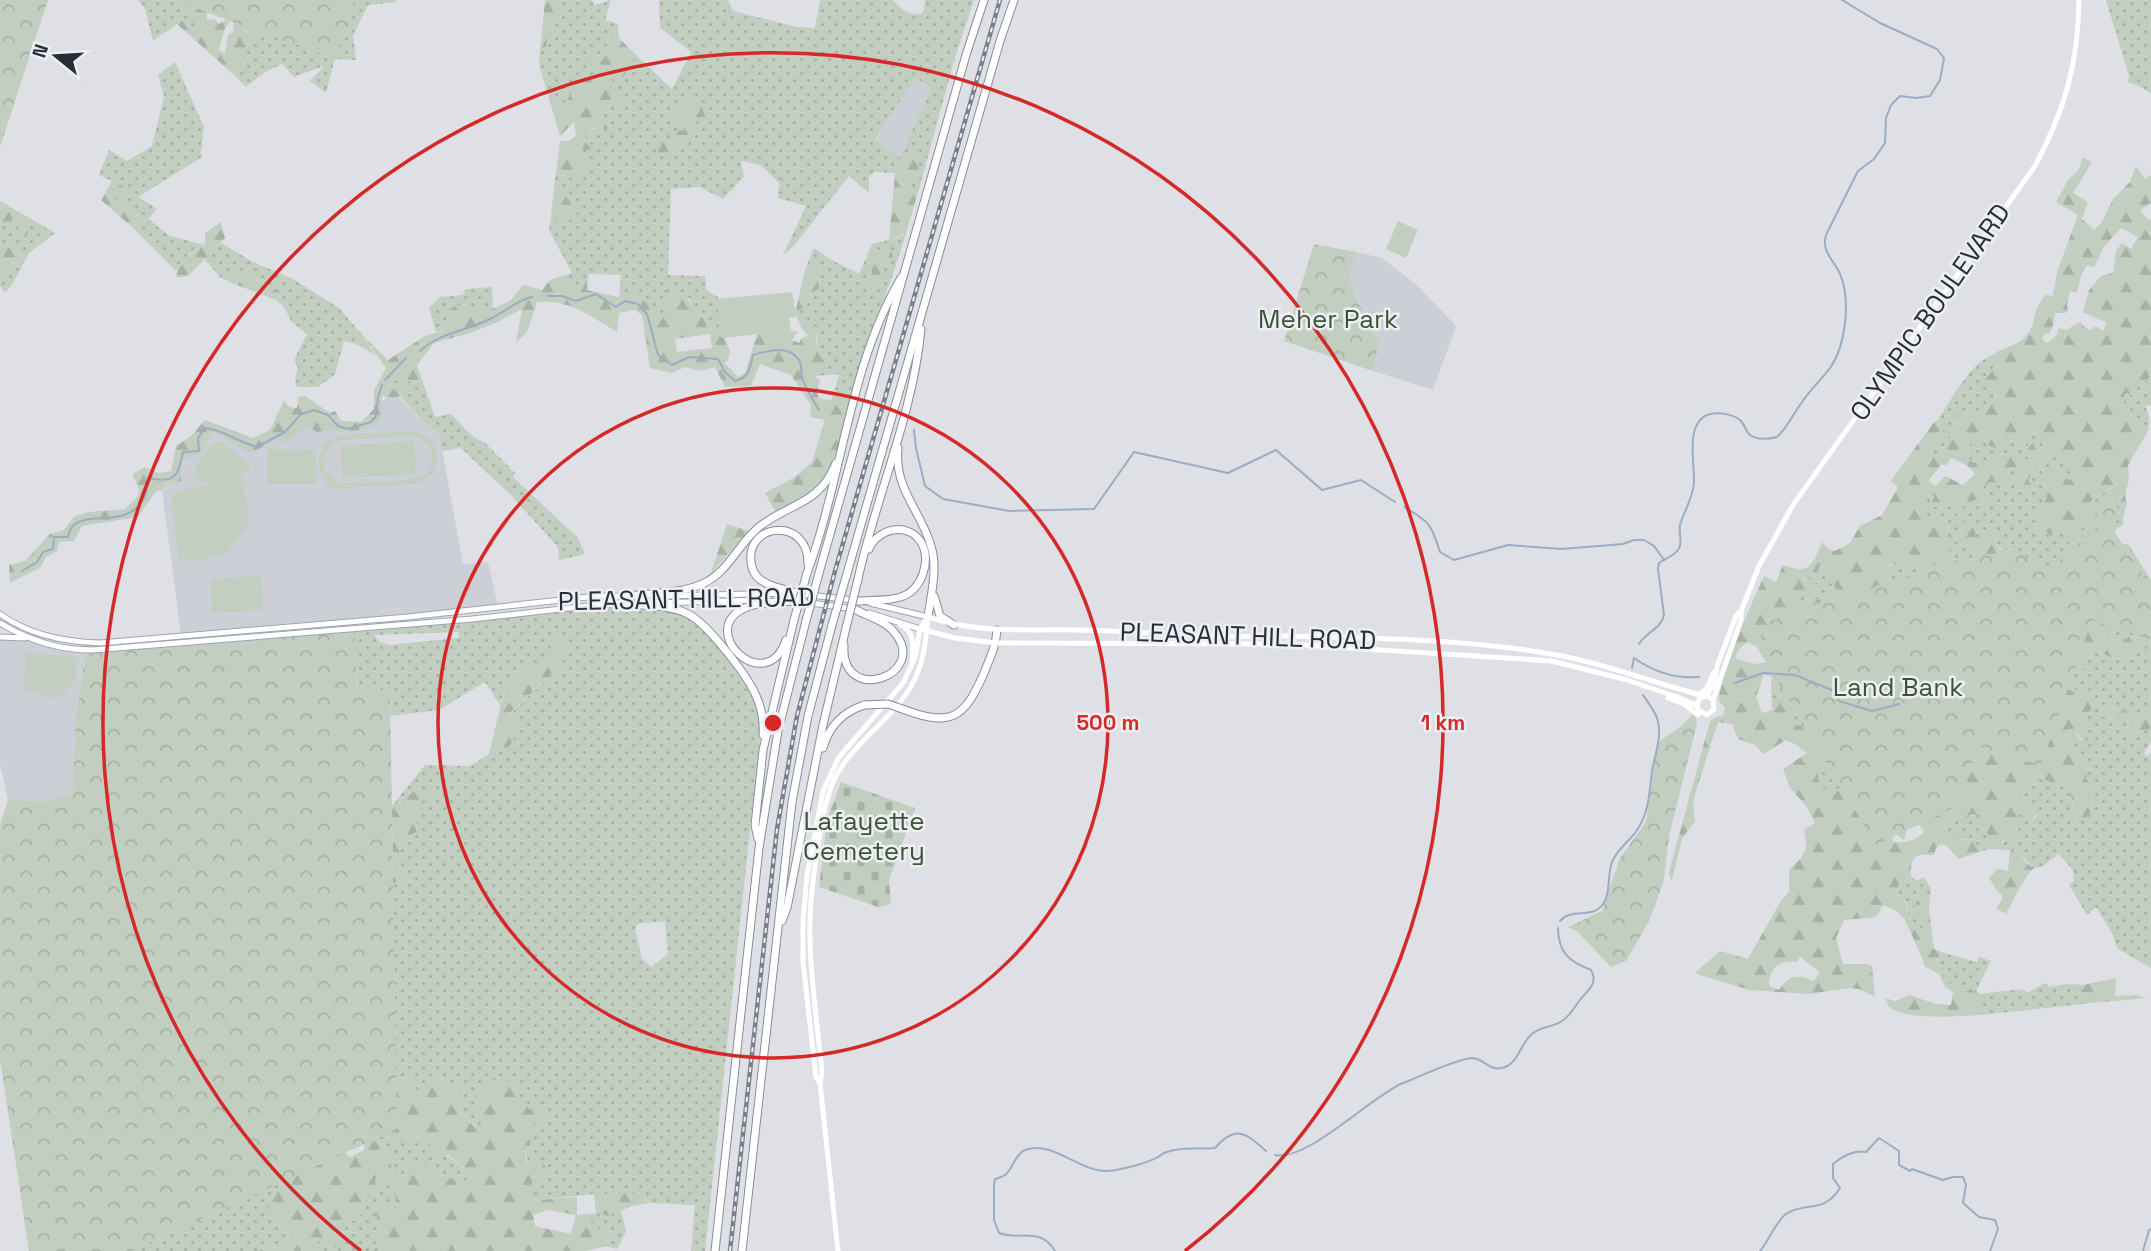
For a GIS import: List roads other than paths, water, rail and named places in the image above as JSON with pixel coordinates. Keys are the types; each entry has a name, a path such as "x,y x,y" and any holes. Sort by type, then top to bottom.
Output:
{"highway":[{"path":"715,1251 759,848 778,731 819,573 984,0"},
{"path":"742,1251 788,831 808,716 1014,0"},
{"path":"759,848 755,825 763,750 794,620 837,472 858,386 891,295 906,268"},
{"path":"779,928 787,908 825,715 846,628 919,349 922,313"},
{"path":"903,416 898,453 899,474 932,549 934,569 928,618"},
{"path":"628,600 687,589 714,578 759,527 819,491 834,469 845,440"},
{"path":"796,597 758,578 750,557 755,542 774,530 795,534 808,553 807,573"},
{"path":"858,579 871,544 880,534 891,530 905,530 920,541 925,553 924,568 914,589 895,598 858,601"},
{"path":"932,590 940,616 954,625"},
{"path":"794,620 779,653 768,660 755,663 743,659 729,641 728,633 733,618 745,608 796,597"},
{"path":"628,600 683,612 708,629 757,696 762,713 763,750"},
{"path":"846,628 844,659 852,673 872,681 886,678 897,668 902,652 894,632 883,623 856,610"},
{"path":"807,809 824,743 832,727 849,711 864,705 881,704 935,719 950,717 963,709 973,696 996,643 996,631"}],"main road":[{"name":"OLYMPIC BOULEVARD","path":"1713,700 1741,620 1741,611 1759,566 1793,505 2035,166 2052,134 2067,92 2076,48 2079,0"},
{"name":"PLEASANT HILL ROAD","path":"0,614 21,626 61,640 100,643 408,617 597,596 628,600"},
{"name":"PLEASANT HILL ROAD","path":"796,597 891,619 955,638 996,643 1287,644 1552,661 1627,680 1681,698 1696,706"},
{"name":"PLEASANT HILL ROAD","path":"0,623 31,639 53,646 79,650 116,649 472,619 628,600 796,597 858,601 954,625 996,631 1075,630 1206,636 1287,636 1480,645 1550,654 1625,671 1682,692 1703,696"},
{"name":"OLYMPIC BOULEVARD","path":"1703,696 1736,616 1741,611"},
{"path":"820,1083 816,1077 811,1041 802,931 806,884 821,801 830,773 839,757 898,691 912,667 928,618"},
{"path":"891,619 912,634 912,667"},
{"path":"838,1251 820,1083 822,1073 811,961 810,921 817,851 827,802 836,777 846,761 899,704 911,687 922,660 923,630"},
{"path":"0,637 31,639"},
{"path":"1648,688 1684,704 1698,715"},
{"path":"1703,696 1713,700 1714,709 1709,714 1701,713 1696,706 1703,696"}],"waterway":[{"path":"1639,644 1660,624 1664,615 1659,563 1675,553 1680,546 1680,525 1693,489 1693,444 1697,425 1702,418 1710,414 1726,414 1741,421 1753,437 1777,437 1830,368 1840,347 1846,309 1840,274 1825,246 1826,235 1858,171 1874,159 1885,143 1886,118 1891,105 1900,96 1930,96 1940,80 1944,58 1937,49 1880,23 1842,0"},
{"path":"547,296 562,296 576,301 596,294 616,307 625,301 638,304 647,314 658,355 672,365 689,357 718,359 725,372 735,381 746,375 753,355 777,350 790,352 799,360 803,379 819,410"},
{"path":"420,351 436,340 483,322 532,297"},
{"path":"385,380 406,358"},
{"path":"22,571 37,562 43,552 53,549 54,537 68,537 72,527 78,522 116,517 136,509 144,498 149,478 165,480 174,476 183,452 199,451 198,438 205,428 257,447 285,432 301,414 314,410 328,415 338,426 348,429 371,422 376,416 382,385"},
{"path":"914,430 925,486 943,499 1009,511 1094,509 1134,452 1228,473 1276,450 1322,490 1361,480 1395,502"},
{"path":"1404,507 1424,520 1432,529 1440,552 1454,560 1508,545 1562,549 1623,544 1634,540 1644,540 1654,546 1664,560"},
{"path":"1632,668 1634,658 1665,674 1699,677"},
{"path":"1735,683 1763,673 1795,675 1832,690 1839,701 1872,711 1899,704"},
{"path":"1560,921 1570,915 1593,911 1603,904 1612,862 1644,818 1659,725 1643,695"},
{"path":"1275,1155 1304,1149 1389,1090 1438,1068 1473,1058 1497,1068 1508,1066 1529,1037 1565,1019 1593,983 1591,970 1571,960 1563,950 1558,928"},
{"path":"1055,1251 1049,1243 1036,1236 999,1233 994,1220 995,1179 1008,1172 1025,1150 1046,1149 1085,1166 1106,1171 1140,1164 1173,1150 1215,1148 1234,1134 1252,1139 1266,1151"},
{"path":"1760,1251 1786,1214 1800,1208 1820,1205 1834,1196 1840,1188 1833,1178 1833,1164 1848,1154 1866,1152 1879,1138 1899,1151 1899,1165 1910,1171 1912,1169 1943,1180 1963,1177 1966,1185 1963,1203 1979,1217 1995,1220 1998,1229 1990,1251"},
{"path":"2143,1251 2151,1229"}],"railway":[{"path":"730,1251 777,829 797,716 835,571 1000,0"}],"park label":[{"name":"Meher Park","path":"1328,319"},
{"name":"Land Bank","path":"1898,687"},
{"name":"Lafayette Cemetery","path":"864,836"}]}
